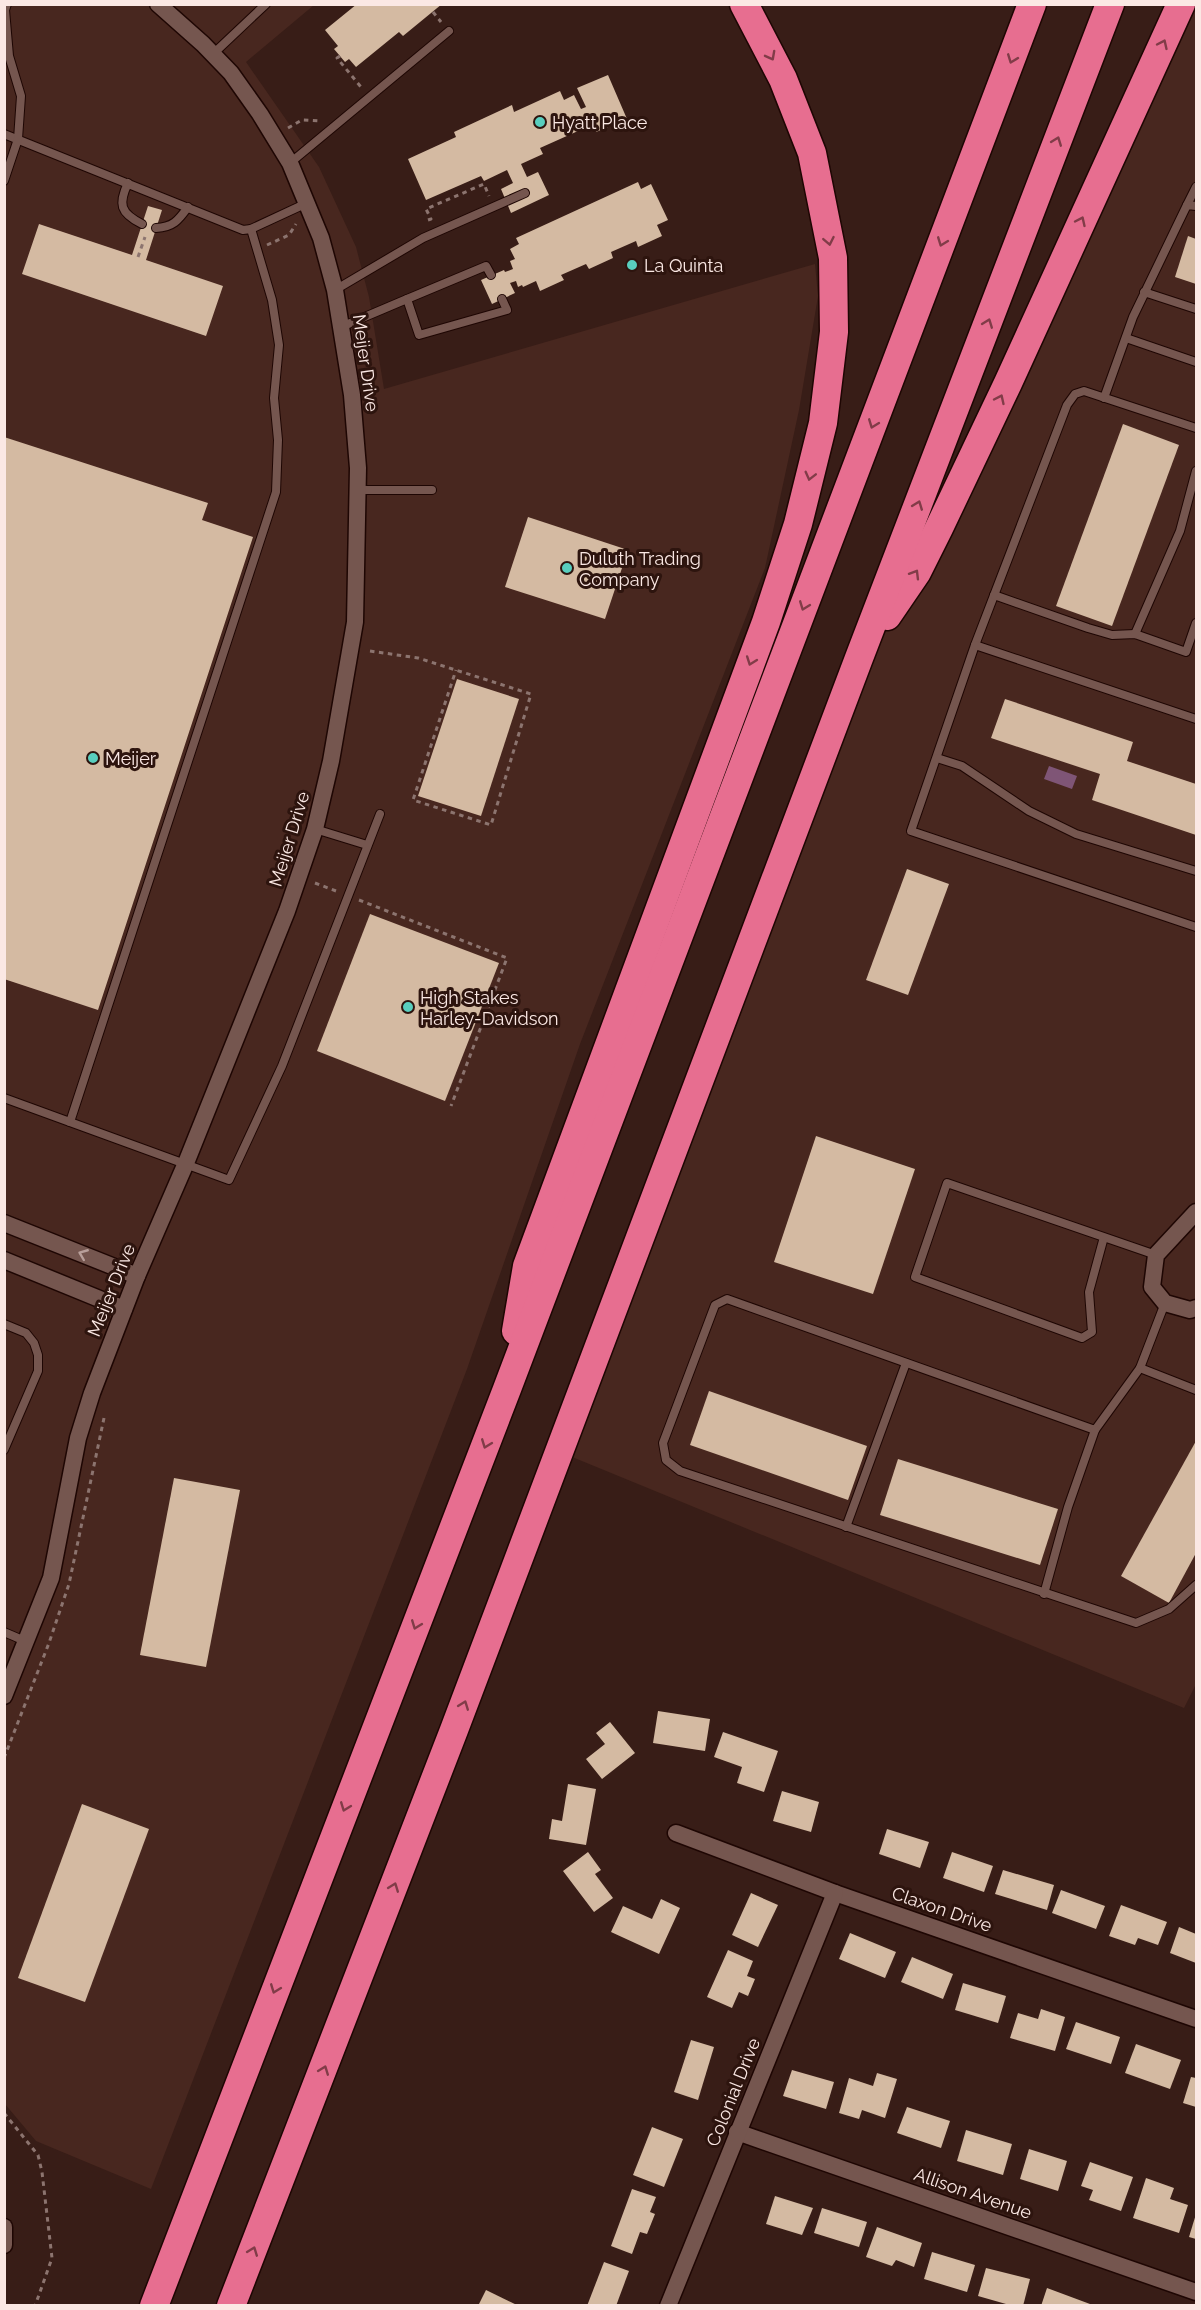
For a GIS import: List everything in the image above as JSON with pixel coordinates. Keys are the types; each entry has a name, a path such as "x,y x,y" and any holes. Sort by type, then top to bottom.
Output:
{"highway":[{"path":"507,1389 527,1266 766,622 798,524 823,423 834,332 832,258 812,153 783,79 744,4"},
{"path":"154,2306 507,1389 1032,4"},
{"path":"231,2306 454,1730 859,658 1110,4"},
{"path":"859,658 917,572 939,528 1008,383 1181,4"}],"street":[{"name":"Meijer Drive","path":"4,1696 51,1578 78,1438 95,1382 287,910 315,829 331,761 355,622 358,490 352,395 335,290 321,238 290,163 266,123 231,73 158,4"},
{"path":"1197,1212 1156,1255 1152,1287 1165,1303 1190,1310 1197,1308"},
{"path":"4,1223 137,1276"},
{"path":"4,1260 124,1309"},
{"name":"Claxon Drive","path":"676,1833 836,1893 1197,2019"},
{"name":"Colonial Drive","path":"668,2306 836,1893"},
{"name":"Allison Avenue","path":"737,2132 1197,2292"},
{"path":"4,2227 4,2245"}],"lane":[{"path":"4,181 18,139 21,96 9,56 5,10 7,4"},
{"path":"213,54 266,4"},
{"path":"290,163 448,31"},
{"path":"4,134 243,230 308,203"},
{"path":"128,183 121,202 123,210 130,219 141,224"},
{"path":"1104,398 1144,292 1192,206 1197,187"},
{"path":"335,290 423,238 525,193"},
{"path":"156,228 168,227 177,223 188,207"},
{"path":"70,1122 276,492 278,440 274,398 279,345 272,300 250,229"},
{"path":"341,327 486,266 491,276"},
{"path":"1144,292 1197,309"},
{"path":"407,299 418,334 507,310 502,299"},
{"path":"1126,338 1197,362"},
{"path":"1197,428 1083,391 1075,394 1067,405 975,645 911,831 1197,927"},
{"path":"1135,634 1180,531 1197,471"},
{"path":"358,490 432,490"},
{"path":"994,595 1112,635 1135,634 1186,652 1197,623"},
{"path":"975,645 1197,719"},
{"path":"936,758 962,766 1029,811 1076,834 1197,871"},
{"path":"4,1098 229,1180 282,1066 347,896 360,872 367,845 380,814"},
{"path":"315,829 367,845"},
{"path":"1104,1237 1089,1292 1092,1332 1082,1338 915,1277 947,1183 1104,1237 1156,1255"},
{"path":"1095,1430 727,1299 715,1305 663,1443 666,1460 680,1472 1136,1623 1169,1609 1197,1585"},
{"path":"1044,1594 1068,1508 1095,1430 1140,1368 1165,1303"},
{"path":"4,1324 26,1333 34,1343 39,1355 38,1371 4,1450"},
{"path":"846,1527 906,1363"},
{"path":"1140,1368 1197,1390"},
{"path":"4,1632 25,1641"}],"path":[{"path":"340,56 337,58 361,87 352,94"},
{"path":"288,128 302,120 321,121 328,115"},
{"path":"256,249 289,235 296,224"},
{"path":"138,257 144,237 154,240"},
{"path":"370,651 418,658 456,670 531,694 491,825 413,800 456,670"},
{"path":"315,883 507,957 452,1106"},
{"path":"4,2113 38,2155 42,2172 52,2258 35,2306"}],"shaded area":[{"path":"4,5 314,5 246,62 319,167 356,247 369,297 384,389 815,264 818,296 799,410 765,568 580,1044 467,1369 151,2189 36,2141 5,2104"},
{"path":"1181,5 1196,5 1196,1684 1184,1708 560,1452 859,658"},
{"path":"1049,766 1077,776 1072,789 1044,779"}],"building":[{"path":"357,4 442,4 403,36 399,32 356,67 349,59 345,62 334,49 338,46 325,30"},
{"path":"608,75 627,119 596,132 589,116 584,118 585,120 575,124 578,131 540,148 543,154 521,164 527,177 538,172 549,195 511,213 501,189 513,183 507,170 484,181 481,176 426,200 408,159 456,137 454,132 512,105 514,112 560,91 564,100 574,95 581,109 586,107 577,88"},
{"path":"638,182 641,189 651,184 668,220 657,225 662,236 638,247 636,241 611,252 613,258 589,269 586,264 561,275 564,280 540,291 536,281 523,287 522,285 518,287 516,281 510,283 515,293 492,304 481,280 504,270 505,272 513,269 510,261 515,259 510,249 519,244 516,238"},
{"path":"148,206 162,210 146,260 223,286 206,336 22,274 39,224 132,255"},
{"path":"1188,236 1196,239 1196,284 1175,277"},
{"path":"1123,424 1179,445 1112,626 1056,606"},
{"name":"Meijer","path":"4,437 208,503 202,520 253,537 98,1010 4,979"},
{"name":"Duluth Trading Company","path":"528,517 628,550 605,619 505,587"},
{"path":"457,679 519,699 481,816 418,796"},
{"path":"1005,699 1133,742 1127,761 1196,784 1196,835 1092,800 1100,774 991,738"},
{"path":"907,869 949,884 908,995 866,980"},
{"name":"High Stakes Harley-Davidson","path":"370,914 499,963 445,1101 317,1051"},
{"path":"816,1136 915,1169 873,1294 774,1262"},
{"path":"709,1391 867,1446 848,1500 690,1445"},
{"path":"1196,1441 1196,1553 1169,1603 1121,1576"},
{"path":"898,1459 1058,1509 1040,1565 880,1515"},
{"path":"174,1478 240,1490 206,1667 140,1655"},
{"path":"658,1711 710,1719 705,1751 653,1743"},
{"path":"610,1722 635,1753 602,1779 586,1759 605,1744 596,1733"},
{"path":"723,1732 778,1751 764,1792 737,1783 742,1767 714,1757"},
{"path":"568,1784 596,1789 586,1845 549,1839 552,1819 562,1821"},
{"path":"782,1791 819,1802 811,1832 773,1821"},
{"path":"82,1804 149,1829 85,2002 18,1978"},
{"path":"887,1829 929,1842 920,1868 879,1854"},
{"path":"588,1852 601,1870 595,1874 613,1898 594,1912 563,1871"},
{"path":"952,1852 993,1866 984,1892 943,1878"},
{"path":"1003,1870 1054,1885 1047,1910 995,1894"},
{"path":"1061,1890 1105,1906 1096,1929 1052,1913"},
{"path":"751,1893 778,1905 758,1947 732,1935"},
{"path":"661,1899 680,1908 659,1954 611,1932 623,1906 652,1919"},
{"path":"1121,1905 1167,1922 1158,1945 1138,1938 1135,1945 1109,1936"},
{"path":"1179,1927 1196,1934 1196,1963 1170,1953"},
{"path":"850,1933 896,1952 885,1978 839,1959"},
{"path":"728,1950 753,1961 747,1976 755,1979 748,1996 739,1992 732,2008 707,1997"},
{"path":"912,1957 953,1974 943,1999 901,1982"},
{"path":"963,1983 1006,1996 998,2023 955,2010"},
{"path":"1041,2009 1065,2017 1055,2051 1010,2038 1018,2013 1038,2019"},
{"path":"1076,2022 1120,2037 1111,2064 1066,2049"},
{"path":"691,2040 714,2047 698,2100 674,2092"},
{"path":"1136,2044 1181,2060 1170,2089 1125,2073"},
{"path":"792,2070 834,2082 826,2109 783,2096"},
{"path":"877,2073 897,2079 885,2118 862,2110 859,2119 839,2113 849,2078 873,2086"},
{"path":"1191,2077 1196,2078 1196,2107 1183,2103"},
{"path":"907,2107 950,2121 941,2148 897,2133"},
{"path":"652,2127 683,2139 664,2187 633,2175"},
{"path":"966,2130 1012,2144 1003,2175 957,2161"},
{"path":"1029,2149 1067,2161 1058,2191 1020,2179"},
{"path":"1090,2162 1133,2177 1121,2211 1089,2200 1093,2190 1081,2186"},
{"path":"1146,2178 1174,2188 1170,2199 1188,2205 1179,2233 1133,2218"},
{"path":"632,2189 656,2197 650,2212 655,2214 647,2234 640,2232 632,2254 611,2246"},
{"path":"775,2196 813,2208 802,2235 766,2224"},
{"path":"822,2208 867,2222 859,2247 814,2233"},
{"path":"1196,2214 1196,2239 1189,2237"},
{"path":"877,2227 922,2243 914,2267 896,2260 892,2266 866,2257"},
{"path":"932,2252 975,2265 967,2292 924,2279"},
{"path":"604,2262 629,2271 616,2306 587,2306"},
{"path":"986,2268 1030,2279 1023,2306 1013,2306 978,2296"},
{"path":"1047,2288 1090,2304 1089,2306 1041,2306"},
{"path":"486,2290 519,2306 478,2306"}],"place":[{"name":"Hyatt Place","path":"540,122"},
{"name":"La Quinta","path":"632,265"},
{"name":"Duluth Trading Company","path":"567,568"},
{"name":"Meijer","path":"93,758"},
{"name":"High Stakes Harley-Davidson","path":"408,1007"}]}
